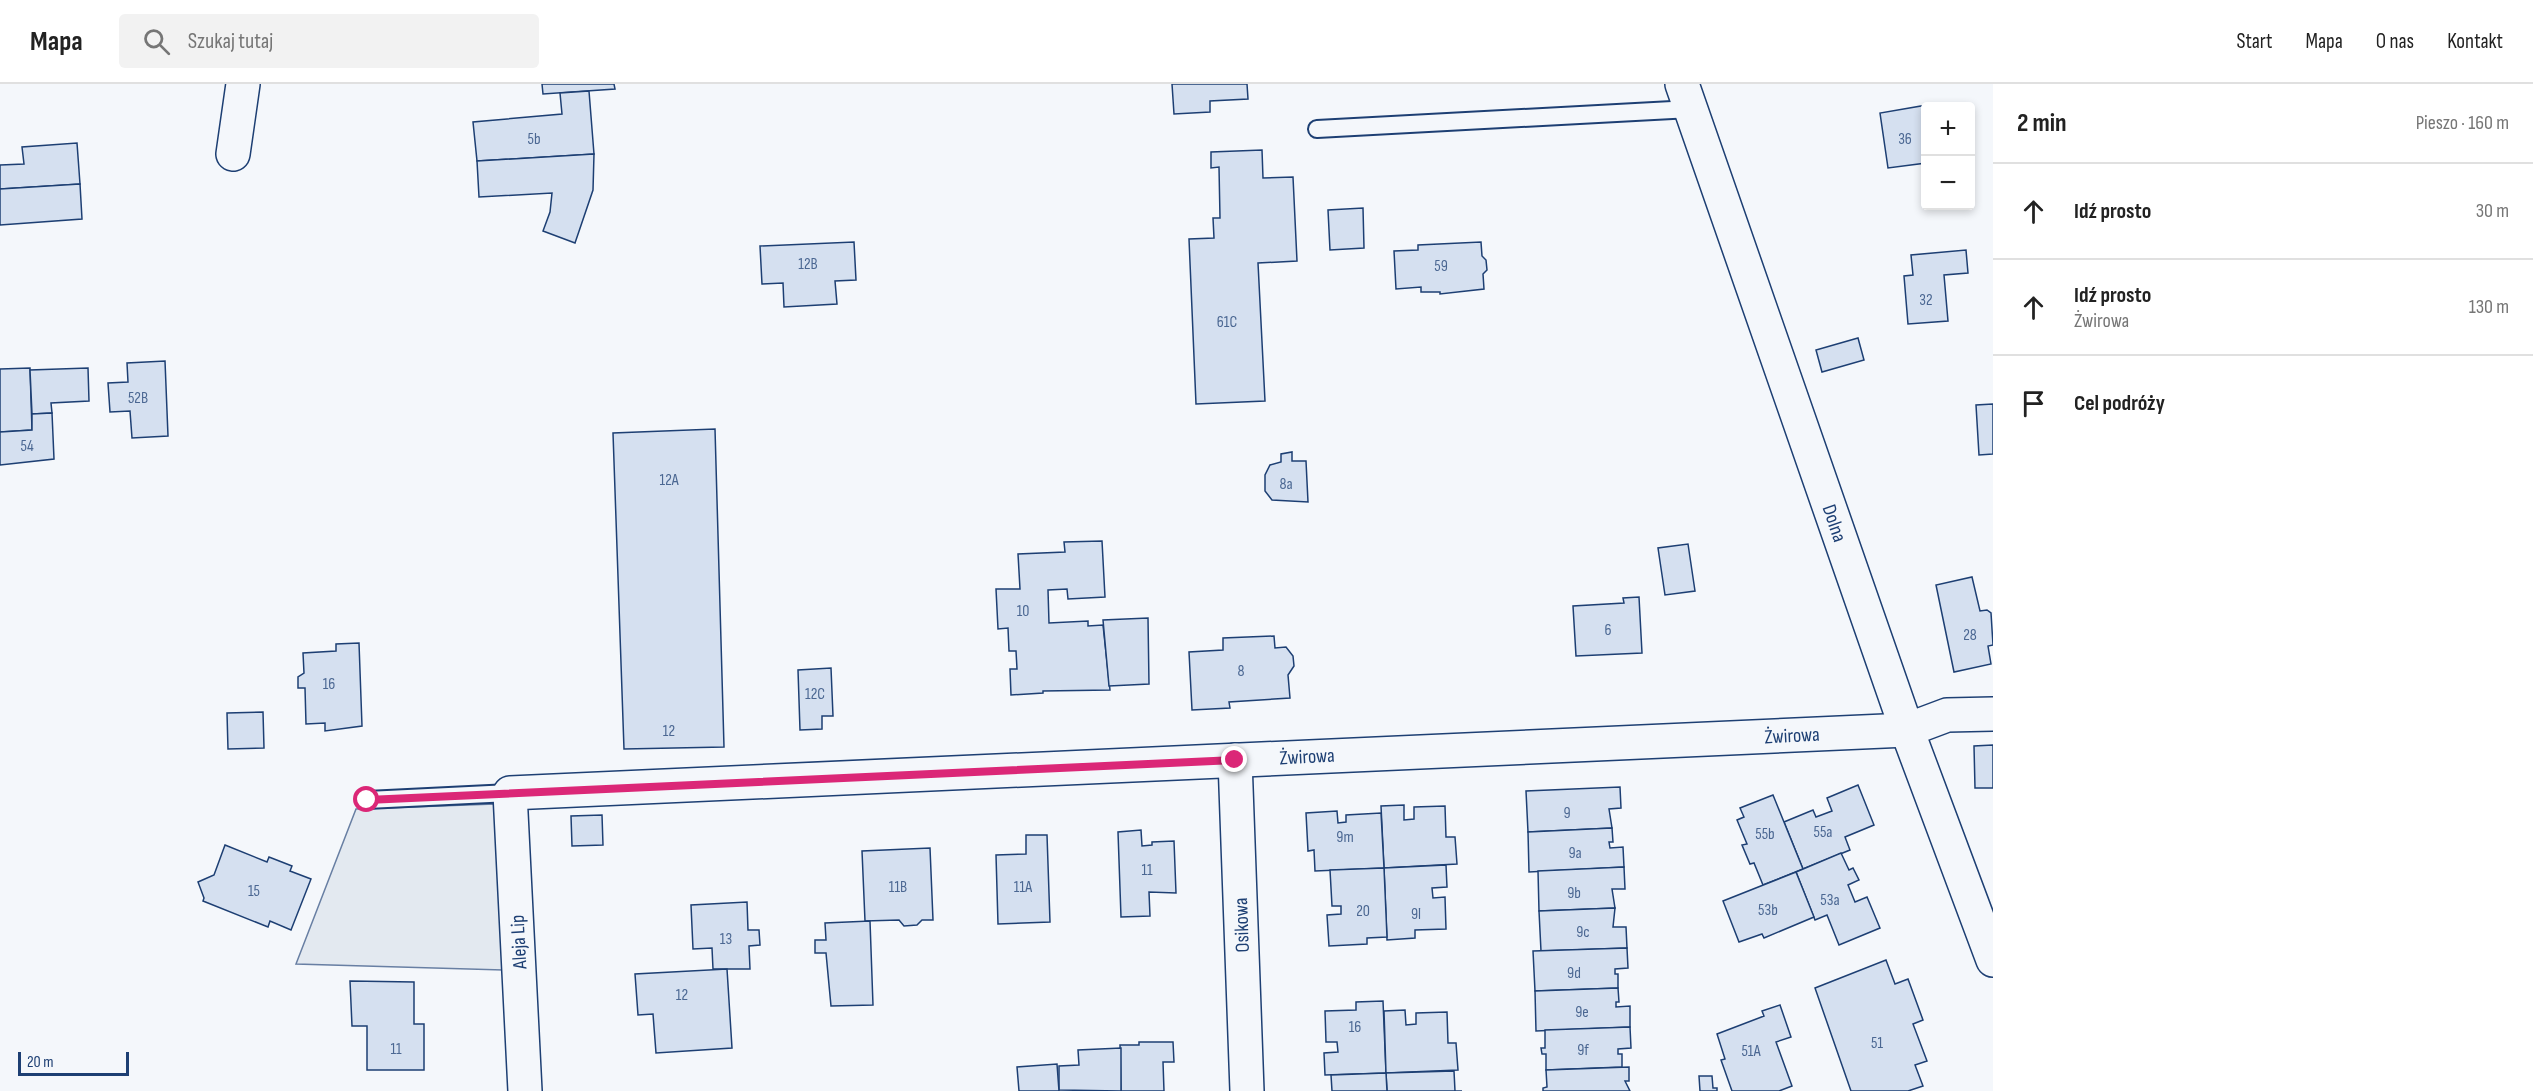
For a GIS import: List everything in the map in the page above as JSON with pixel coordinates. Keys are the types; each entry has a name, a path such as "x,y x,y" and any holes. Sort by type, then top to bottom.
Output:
{"street":[{"path":"233,154 243,84"},
{"name":"Dolna","path":"1687,96 1907,730 1993,960"},
{"name":"Żwirowa","path":"510,793 1907,730 1947,715 1993,714"},
{"name":"Osikowa","path":"1235,760 1247,1091"},
{"name":"Aleja Lip","path":"510,793 525,1091"}],"lane":[{"path":"1317,129 1687,96"},
{"path":"367,800 510,793"}],"shaded area":[{"path":"495,804 503,970 296,964 356,809"}],"building":[{"path":"542,84 614,84 615,89 543,94"},
{"path":"1172,84 1247,84 1248,99 1210,101 1210,112 1174,114"},
{"path":"589,91 594,154 477,161 473,122 562,114 560,93"},
{"path":"1921,106 1921,164 1888,168 1880,113"},
{"path":"77,143 80,184 0,189 0,165 24,164 22,147"},
{"path":"1262,150 1263,178 1293,177 1297,261 1258,263 1265,401 1196,404 1189,239 1214,238 1213,218 1220,218 1219,167 1211,168 1211,152"},
{"path":"594,154 593,190 575,243 543,231 550,212 552,193 479,197 477,161"},
{"path":"80,184 82,219 0,225 0,189"},
{"path":"1363,208 1364,248 1330,250 1328,210"},
{"path":"854,242 856,280 835,281 837,304 784,307 783,283 762,284 760,246"},
{"path":"1481,242 1482,256 1486,260 1487,270 1483,274 1484,289 1440,294 1440,292 1421,292 1421,287 1396,289 1394,251 1418,250 1418,245"},
{"path":"1966,250 1968,273 1944,275 1948,321 1908,324 1904,276 1913,275 1911,255"},
{"path":"1858,338 1864,360 1822,372 1816,350"},
{"path":"165,361 168,436 132,438 130,411 110,412 108,383 128,382 127,363"},
{"path":"30,368 32,430 0,432 0,369"},
{"path":"88,368 89,401 51,403 52,413 32,414 30,370"},
{"path":"1993,404 1993,454 1979,455 1976,405"},
{"path":"52,413 54,459 0,465 0,432 32,430 32,414"},
{"path":"715,429 724,747 624,749 613,433"},
{"path":"1292,452 1292,461 1306,461 1308,502 1272,500 1265,491 1265,475 1270,465 1281,462 1281,454"},
{"path":"1102,541 1105,597 1068,599 1067,589 1048,590 1049,623 1088,621 1088,626 1103,625 1110,690 1043,691 1043,693 1011,695 1010,669 1017,669 1016,651 1009,651 1008,628 998,629 996,589 1020,589 1018,554 1065,552 1064,542"},
{"path":"1688,544 1695,591 1665,595 1658,548"},
{"path":"1972,577 1980,611 1987,610 1991,613 1993,645 1988,646 1991,664 1954,672 1936,585"},
{"path":"1639,597 1642,653 1576,656 1573,606 1624,603 1623,598"},
{"path":"1148,618 1149,684 1109,686 1103,620"},
{"path":"1274,636 1275,648 1286,647 1293,656 1294,666 1288,675 1290,698 1229,702 1230,708 1192,710 1189,652 1223,650 1223,638"},
{"path":"359,643 362,726 325,731 325,723 306,724 305,688 298,688 298,677 304,673 303,653 336,651 336,644"},
{"path":"831,668 833,716 822,716 822,729 800,730 798,670"},
{"path":"263,712 264,748 228,749 227,713"},
{"path":"1993,745 1993,788 1975,788 1974,746"},
{"path":"1858,785 1874,825 1845,837 1850,850 1803,869 1784,822 1813,810 1816,817 1832,811 1827,798"},
{"path":"1620,787 1621,808 1609,809 1612,828 1528,832 1526,791"},
{"path":"1773,795 1803,869 1763,885 1754,863 1750,864 1742,845 1747,844 1737,820 1744,817 1740,808"},
{"path":"1404,805 1404,820 1414,819 1414,807 1445,806 1446,837 1455,837 1457,864 1384,868 1381,806"},
{"path":"1337,811 1338,823 1346,822 1346,815 1381,813 1384,868 1315,871 1314,850 1308,851 1306,813"},
{"path":"602,815 603,845 572,846 571,816"},
{"path":"1612,828 1613,842 1609,842 1610,848 1623,847 1624,867 1529,872 1528,832"},
{"path":"1141,830 1142,846 1152,845 1152,842 1174,841 1176,893 1149,892 1150,916 1121,917 1118,832"},
{"path":"1026,835 1047,835 1050,922 998,924 996,855 1026,854"},
{"path":"225,845 267,862 269,857 292,866 290,871 311,879 291,930 270,921 268,927 203,901 198,882 214,875"},
{"path":"930,848 933,920 922,920 917,925 904,926 899,920 865,921 862,851"},
{"path":"1841,853 1849,870 1853,868 1859,880 1848,885 1855,902 1867,897 1880,928 1839,945 1827,915 1815,920 1796,872"},
{"path":"1446,865 1447,887 1432,888 1433,898 1445,897 1446,929 1415,930 1415,938 1387,940 1384,868"},
{"path":"1624,867 1625,889 1612,889 1615,908 1539,911 1538,871"},
{"path":"1384,868 1387,937 1367,938 1367,944 1329,946 1327,915 1341,914 1341,906 1332,906 1330,870"},
{"path":"1796,872 1814,917 1764,938 1762,934 1739,942 1723,901"},
{"path":"747,902 748,930 759,930 760,945 749,946 750,969 713,969 712,948 693,949 691,905"},
{"path":"1615,908 1613,927 1626,927 1627,948 1541,951 1539,911"},
{"path":"870,921 873,1005 831,1006 826,953 815,953 815,940 826,940 825,923"},
{"path":"1627,948 1628,968 1615,969 1615,974 1618,974 1618,988 1535,991 1533,951"},
{"path":"1886,960 1895,984 1908,979 1923,1020 1913,1024 1927,1061 1915,1065 1923,1086 1908,1091 1851,1091 1815,988"},
{"path":"727,969 732,1048 656,1053 653,1014 638,1015 635,974"},
{"path":"350,981 414,982 414,1024 424,1024 424,1070 367,1070 367,1026 352,1026"},
{"path":"1618,988 1619,1002 1616,1002 1616,1007 1630,1006 1630,1027 1536,1031 1535,991"},
{"path":"1383,1001 1386,1073 1325,1075 1324,1053 1338,1052 1337,1042 1326,1042 1325,1011 1356,1010 1356,1002"},
{"path":"1780,1005 1791,1037 1776,1042 1792,1086 1779,1091 1732,1091 1721,1060 1725,1059 1717,1034 1764,1016 1762,1011"},
{"path":"1405,1010 1406,1025 1416,1024 1416,1013 1447,1012 1448,1043 1456,1043 1458,1070 1386,1073 1384,1011"},
{"path":"1630,1027 1631,1048 1618,1049 1618,1054 1622,1054 1622,1067 1546,1070 1546,1054 1542,1054 1541,1048 1545,1048 1545,1030"},
{"path":"1139,1042 1173,1042 1174,1062 1163,1062 1164,1091 1121,1091 1120,1045 1139,1045"},
{"path":"1121,1048 1121,1091 1059,1090 1059,1066 1079,1065 1078,1050"},
{"path":"1057,1064 1059,1091 1019,1091 1017,1067"},
{"path":"1629,1067 1629,1081 1625,1081 1630,1091 1543,1091 1543,1088 1547,1087 1546,1070"},
{"path":"1454,1071 1455,1091 1387,1091 1386,1073"},
{"path":"1386,1073 1387,1091 1332,1091 1331,1075"},
{"path":"1699,1076 1712,1076 1713,1088 1717,1088 1717,1091 1700,1091"}],"route":[{"path":"367,800 1235,760"}]}
